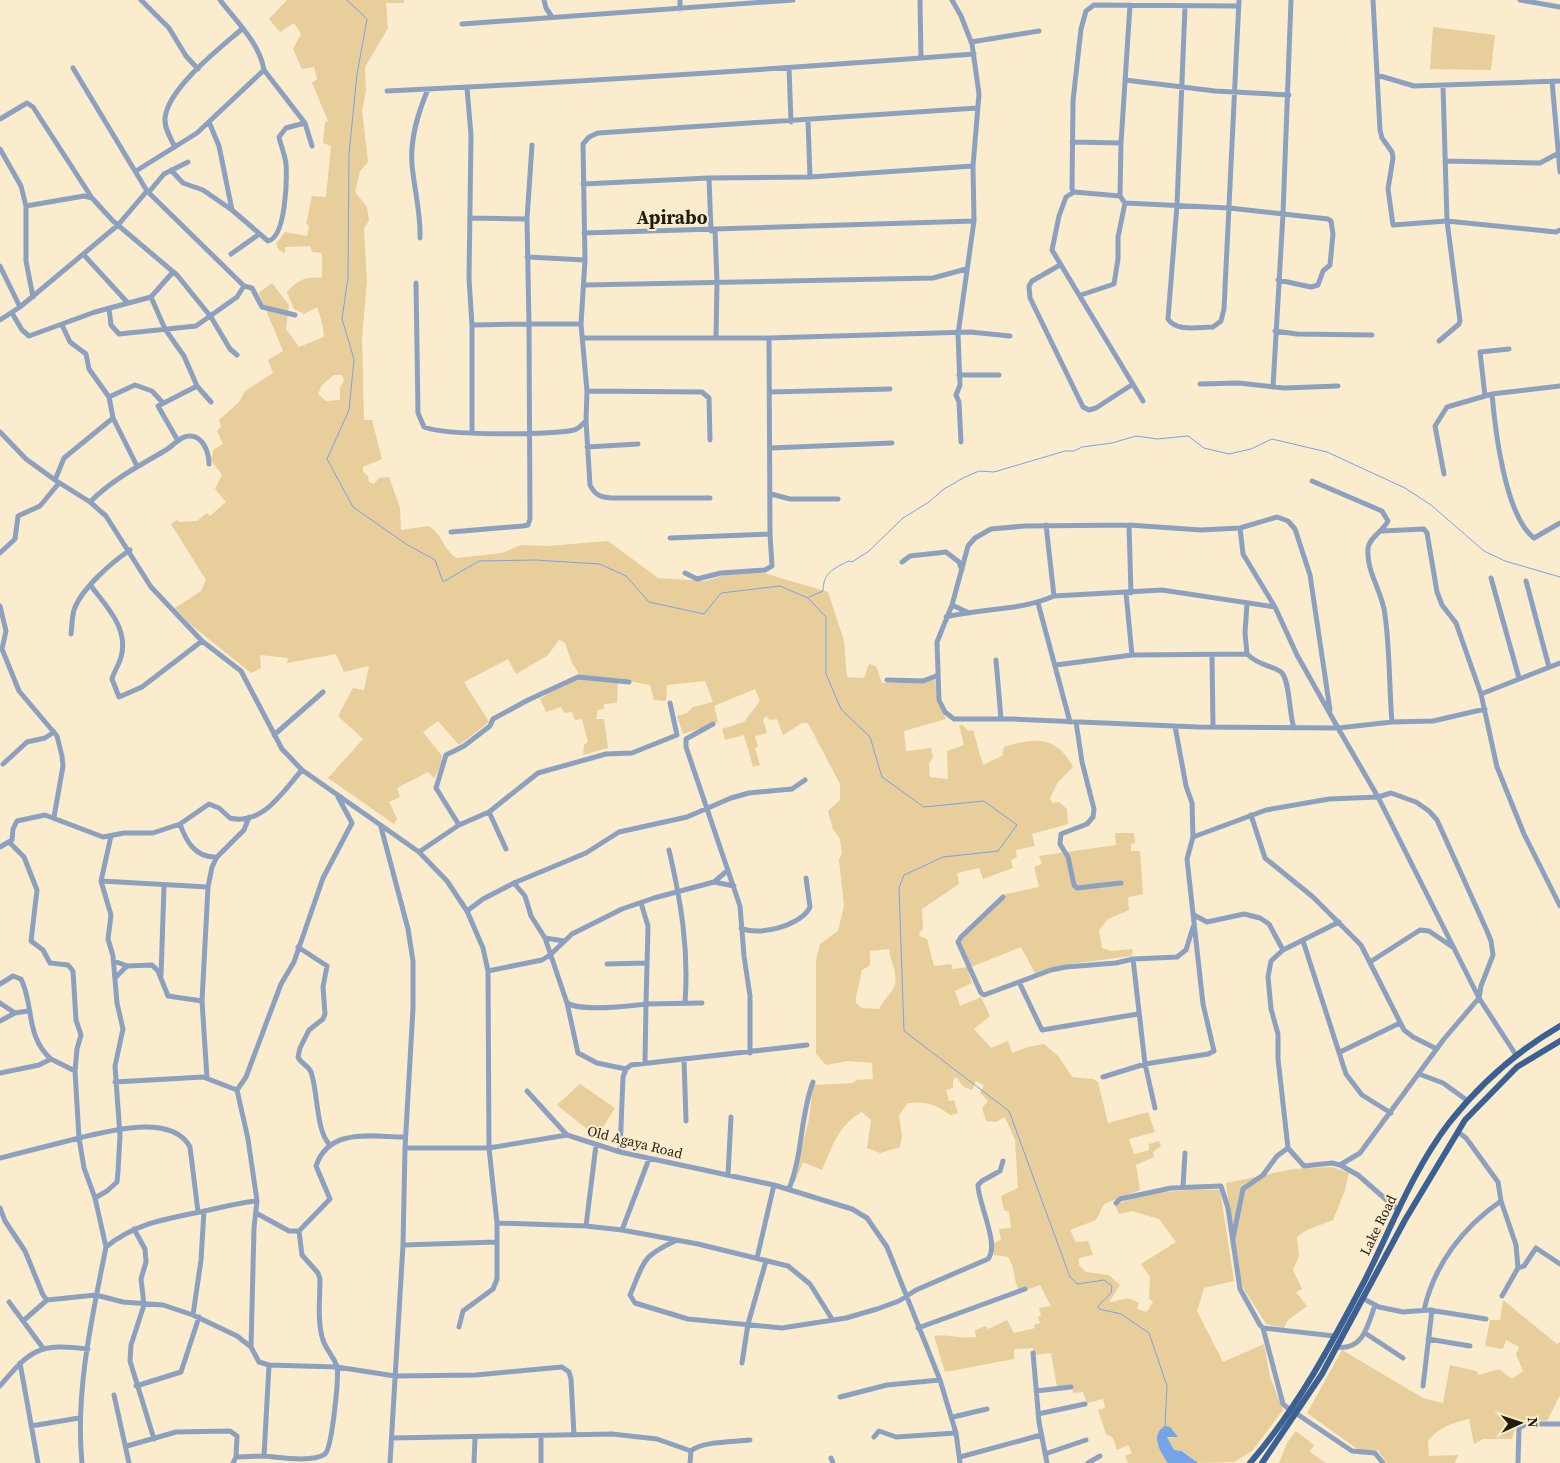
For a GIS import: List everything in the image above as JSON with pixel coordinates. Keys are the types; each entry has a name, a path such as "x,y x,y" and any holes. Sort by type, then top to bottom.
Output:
{"main road":[{"name":"Lake Road","path":"1250,1463 1274,1434 1334,1336 1364,1281 1398,1210 1448,1124 1468,1101 1516,1055 1560,1026"},
{"name":"Lake Road","path":"1262,1463 1297,1414 1337,1347 1405,1220 1458,1132 1498,1084 1518,1067 1560,1041"}],"street":[{"path":"141,0 169,28 186,56 198,69"},
{"path":"220,0 257,49 262,59 264,70 305,123 312,146"},
{"path":"544,0 546,8 552,17"},
{"path":"680,0 680,9"},
{"path":"462,24 793,0"},
{"path":"920,0 921,58"},
{"path":"952,0 971,42 978,76 973,166 974,221 958,334 960,385 956,395 959,402 961,442"},
{"path":"1273,387 1289,95 1291,0"},
{"path":"1374,0 1380,130 1382,138 1394,158 1389,182 1392,223 1396,226 1447,221 1556,232 1560,230"},
{"path":"1520,0 1560,7"},
{"path":"1074,192 1071,178 1073,101 1081,29 1086,11 1094,5 1186,7 1238,3 1224,309 1221,320 1213,328 1177,327 1171,324 1168,319 1177,206 1186,7"},
{"path":"1081,295 1114,284 1118,259 1118,237 1124,203 1120,196 1121,143 1130,5"},
{"path":"174,147 165,118 177,93 198,69 242,29"},
{"path":"971,42 1039,31"},
{"path":"387,91 468,88 789,68 974,54"},
{"path":"73,68 148,192 244,286 252,288 262,307 295,315"},
{"path":"789,68 791,122"},
{"path":"136,171 197,133 264,70"},
{"path":"1377,75 1414,86 1560,80"},
{"path":"1378,86 1386,79"},
{"path":"1125,80 1181,87 1289,95"},
{"path":"1552,81 1560,172"},
{"path":"1439,341 1460,321 1447,221 1444,161 1444,86"},
{"path":"468,88 471,135 469,279 472,324 472,433"},
{"path":"420,238 412,145 419,110 428,89"},
{"path":"0,119 27,103 33,107 92,198 118,225 173,272 211,317 230,349 237,354"},
{"path":"710,498 629,499 600,497 593,492 590,485 586,421 587,391 581,324 585,260 582,147 590,137 598,133 808,121 977,108"},
{"path":"808,121 810,177"},
{"path":"209,122 219,146 232,210"},
{"path":"171,170 184,183 203,190 232,210 258,235 271,241 282,226 286,163 279,137 286,128 305,123"},
{"path":"1072,142 1121,143"},
{"path":"451,532 528,525 530,519 527,219 532,145"},
{"path":"0,149 21,186 26,206 25,244 33,296"},
{"path":"1444,161 1540,163 1558,154"},
{"path":"0,320 20,307 118,225 156,182 171,170 188,162"},
{"path":"583,184 710,178 810,177 973,166"},
{"path":"710,178 717,282 716,337"},
{"path":"1120,196 1074,192 1066,197 1053,246 1054,254 1060,265 1081,295 1143,402"},
{"path":"26,206 84,196 92,198"},
{"path":"1124,203 1229,208 1328,219 1331,221 1333,234 1330,265 1323,271 1318,285 1311,286 1278,280"},
{"path":"471,218 527,219"},
{"path":"584,234 974,221"},
{"path":"231,254 258,235"},
{"path":"84,255 128,302"},
{"path":"528,257 585,260"},
{"path":"1060,265 1032,281 1029,286 1030,298 1083,407 1089,410 1096,408 1133,384"},
{"path":"0,266 20,307"},
{"path":"584,284 932,278 966,269"},
{"path":"12,313 22,330 29,336 109,308 151,297 173,272"},
{"path":"416,283 418,413 420,422 424,427 432,430 472,433 529,432 572,430 586,421"},
{"path":"109,308 111,325 119,334 196,326 237,297 244,286"},
{"path":"151,297 165,329 184,356 197,386 211,402"},
{"path":"472,324 581,324"},
{"path":"62,325 70,342 86,354 88,369 109,397 113,418 137,466"},
{"path":"1275,331 1297,334 1372,335"},
{"path":"583,338 768,338 958,334 970,332 1010,336"},
{"path":"685,573 697,579 721,572 768,570 772,566 768,338"},
{"path":"1485,396 1480,352 1510,348"},
{"path":"959,375 999,375"},
{"path":"1200,384 1239,383 1273,387 1338,386"},
{"path":"109,397 135,385 152,391 163,403"},
{"path":"178,442 157,408 197,386"},
{"path":"1444,474 1435,426 1447,407 1492,394 1560,386"},
{"path":"770,392 890,389"},
{"path":"587,391 702,392 709,398 710,440"},
{"path":"1492,394 1495,430 1503,469 1518,516 1534,538 1560,523"},
{"path":"0,553 15,539 18,516 40,506 57,482 64,458 113,418"},
{"path":"0,432 26,459 57,482 90,502 106,516 130,550 151,587 202,641 241,672 282,749 302,770 419,852 447,881 467,911 483,948 488,972 489,1148 498,1223 498,1279 493,1289 463,1311 459,1327"},
{"path":"90,502 118,478 190,436 194,437 207,450 209,464"},
{"path":"770,448 892,443"},
{"path":"587,447 638,444"},
{"path":"1312,481 1382,511 1388,521 1382,531 1369,543 1368,550 1375,587 1385,612 1392,722"},
{"path":"771,494 790,499 838,499"},
{"path":"1331,713 1310,575 1295,529 1288,521 1277,517 1240,528 1202,530 1129,525 1046,525 991,529 975,538 968,546 952,604 937,642 936,676 939,700 945,712 954,719 1175,726 1338,728 1392,722 1443,720 1484,709"},
{"path":"1046,525 1054,596"},
{"path":"1129,525 1129,593 1132,655"},
{"path":"1240,528 1243,554 1275,607 1297,655 1378,797 1479,998 1516,1055"},
{"path":"1382,531 1424,528 1427,533 1437,592 1442,605 1456,623 1480,694 1498,767 1524,834 1560,906"},
{"path":"670,538 770,534"},
{"path":"71,634 74,611 78,600 113,561 130,550"},
{"path":"902,562 910,556 946,552 959,562 962,571"},
{"path":"1491,578 1519,678"},
{"path":"1526,581 1549,667"},
{"path":"91,586 112,613 122,632 121,657 112,679 119,697 142,687 202,641"},
{"path":"946,617 967,612 997,610 1038,603 1054,596 1162,590 1275,607"},
{"path":"1038,603 1073,722 1094,809 1093,817 1086,824 1061,834 1060,844 1068,857 1074,885 1077,888 1121,883"},
{"path":"1247,603 1245,633 1247,654 1257,664 1280,672 1285,677 1291,720 1294,728"},
{"path":"952,604 967,612"},
{"path":"0,606 6,631 2,649 18,691 57,736 63,766 54,817"},
{"path":"1056,665 1132,655 1181,653 1212,656 1247,654"},
{"path":"1212,656 1212,726"},
{"path":"996,660 1001,719"},
{"path":"1480,694 1560,663"},
{"path":"887,680 922,681 936,676"},
{"path":"459,825 436,788 446,756 483,731 493,720 528,700 578,677 629,682"},
{"path":"274,735 323,692"},
{"path":"670,703 678,735"},
{"path":"686,739 714,724"},
{"path":"1103,1077 1145,1064 1208,1054 1214,1051 1203,1004 1187,859 1193,837 1192,803 1186,786 1175,726"},
{"path":"3,764 27,742 45,738 54,732"},
{"path":"419,852 459,825 489,812 538,772 606,754 632,753 678,735 686,739"},
{"path":"686,739 688,757 708,809 740,906 750,996 750,1053"},
{"path":"10,843 17,821 38,816 54,817 95,836 153,833 180,824 209,804 214,804 230,818 249,817 267,809 302,770"},
{"path":"467,911 484,899 514,883 586,853 619,832 678,820 731,798 749,793 792,789 805,780"},
{"path":"1193,837 1266,810 1329,799 1378,797 1391,793 1402,796 1429,810 1437,820 1491,940 1492,962 1481,986 1479,998 1437,1049 1363,1150 1340,1165"},
{"path":"251,1347 252,1255 257,1201 248,1139 237,1090 246,1077 275,998 292,968 323,878 352,824 337,795"},
{"path":"489,812 506,849"},
{"path":"1251,815 1265,858 1313,897 1361,945 1400,1023 1413,1038 1437,1049"},
{"path":"207,1078 202,1001 208,887 212,867 217,857 244,830 249,817"},
{"path":"180,824 190,846 207,856 217,857"},
{"path":"381,826 408,929 413,961 413,1008 405,1137 403,1245 390,1463"},
{"path":"95,1198 117,1182 119,1130 115,1066 123,1029 114,961 108,939 111,915 101,881 112,836"},
{"path":"0,847 10,843"},
{"path":"10,843 24,856 38,890 31,941 43,950 50,963 72,966 76,1020 81,1035 77,1048 75,1071 79,1138 84,1168 95,1198 106,1247 96,1295 79,1418 82,1463"},
{"path":"669,850 684,924 687,963 685,1003"},
{"path":"488,972 542,960 550,956 564,940 614,913 641,903 714,882 728,870"},
{"path":"741,928 756,931 780,927 802,918 810,908 806,878"},
{"path":"101,881 208,887"},
{"path":"714,882 734,886"},
{"path":"514,883 525,896 530,916 545,938 567,1002 578,1053 597,1062 626,1069"},
{"path":"161,978 164,886"},
{"path":"1003,897 961,936 958,942 959,948 981,993 984,995 1066,967 1116,963 1133,959 1162,959 1181,955 1186,950 1194,925"},
{"path":"641,903 648,926 645,1062"},
{"path":"1194,915 1207,922 1244,914 1260,918 1268,924 1283,950"},
{"path":"1339,922 1283,950 1272,961 1268,977 1271,1009 1278,1034 1279,1070 1288,1148 1304,1166 1332,1163 1358,1174 1398,1210"},
{"path":"1370,962 1420,930 1429,931 1455,948"},
{"path":"545,938 564,940"},
{"path":"1303,941 1346,1074 1357,1090 1371,1102 1391,1113"},
{"path":"298,947 327,966 323,987 325,1014 323,1019 309,1030 300,1048 298,1057 310,1072 317,1098 321,1131 329,1144"},
{"path":"1133,959 1145,1064 1155,1108"},
{"path":"114,961 127,966 152,965 161,978 168,996 202,1001"},
{"path":"607,964 647,963"},
{"path":"115,979 127,966"},
{"path":"0,984 13,976 21,979 28,1011 40,1047 51,1059 75,1071"},
{"path":"1020,982 1042,1030 1138,1014"},
{"path":"567,1002 572,1006 593,1007 702,1003"},
{"path":"0,1003 15,1014"},
{"path":"0,1021 15,1014 28,1011"},
{"path":"1340,1052 1400,1023"},
{"path":"620,1152 623,1077 630,1065 750,1053 807,1045"},
{"path":"0,1073 39,1065 51,1059"},
{"path":"684,1059 686,1121"},
{"path":"1419,1074 1451,1087 1468,1101"},
{"path":"115,1082 207,1078 237,1090"},
{"path":"789,1189 804,1129 806,1102 813,1082"},
{"path":"526,1092 567,1135"},
{"path":"728,1175 732,1117"},
{"path":"0,1158 119,1130 155,1127 174,1131 187,1141 190,1147 201,1212 201,1260 193,1315"},
{"path":"1458,1132 1466,1138 1498,1182 1501,1201 1516,1245 1518,1268 1502,1296"},
{"name":"Old Agaya Road","path":"405,1148 489,1148 567,1135 620,1152 774,1185 852,1209 866,1218 887,1247 953,1417 960,1460"},
{"path":"256,1213 289,1231 299,1230 330,1199 316,1166 320,1155 329,1144 342,1138 405,1137"},
{"path":"586,1226 596,1145"},
{"path":"1232,1240 1237,1227 1243,1189 1262,1174 1277,1156 1288,1148"},
{"path":"1183,1187 1185,1153"},
{"path":"622,1230 649,1159"},
{"path":"676,1240 654,1251 645,1258 630,1295 632,1300 669,1315 688,1319 782,1328 862,1314 899,1301 984,1262 990,1256 992,1243 978,1185 982,1180 1000,1171 1003,1161"},
{"path":"757,1258 774,1185"},
{"path":"1116,1203 1120,1199 1132,1195 1183,1187 1222,1187 1240,1289 1263,1328 1283,1404 1289,1409"},
{"path":"106,1247 134,1229 161,1219 257,1201"},
{"path":"1424,1310 1432,1282 1444,1259 1461,1235 1484,1213 1501,1201"},
{"path":"0,1208 5,1221 25,1251 43,1295 47,1300"},
{"path":"498,1223 586,1226 622,1230 676,1240 788,1266 810,1284 832,1320"},
{"path":"134,1229 145,1249 146,1262 141,1278 144,1304 131,1345 130,1360 136,1386 154,1439"},
{"path":"236,1456 310,1458 326,1453 330,1446 334,1422 337,1367 322,1338 320,1279 318,1273 302,1255 299,1230"},
{"path":"403,1245 498,1242"},
{"path":"1518,1268 1524,1266 1536,1248 1560,1264"},
{"path":"742,1363 748,1324 766,1261"},
{"path":"918,1328 1025,1289"},
{"path":"23,1321 47,1300 96,1295 122,1302 163,1305 193,1315 237,1336 251,1347 259,1362 269,1365 337,1367 395,1376 476,1375 562,1367 569,1372 571,1379 574,1435"},
{"path":"1364,1299 1375,1305 1403,1312 1432,1310 1486,1319"},
{"path":"9,1302 43,1348"},
{"path":"1337,1347 1353,1346 1360,1341 1365,1333 1375,1305"},
{"path":"1423,1386 1432,1310"},
{"path":"136,1386 176,1376 182,1372 199,1318"},
{"path":"1263,1328 1334,1336"},
{"path":"1365,1333 1403,1358"},
{"path":"1428,1339 1470,1346"},
{"path":"0,1386 20,1363 33,1352 43,1348 68,1346 88,1349"},
{"path":"1033,1353 1038,1414 1047,1463"},
{"path":"20,1363 38,1463"},
{"path":"264,1456 269,1365"},
{"path":"840,1397 887,1385 940,1380"},
{"path":"1036,1392 1071,1387"},
{"path":"114,1395 127,1446 129,1463"},
{"path":"1038,1414 1085,1404"},
{"path":"953,1417 988,1409"},
{"path":"1297,1414 1352,1451 1374,1453 1383,1463"},
{"path":"32,1426 79,1418"},
{"path":"1518,1463 1519,1428 1526,1424 1560,1424"},
{"path":"127,1446 176,1432 230,1431 237,1436 236,1456 233,1463"},
{"path":"874,1437 882,1431 896,1437 956,1433"},
{"path":"392,1438 574,1435 640,1436 657,1439 691,1451 705,1444 750,1440"},
{"path":"960,1460 1041,1436"},
{"path":"541,1437 541,1463"},
{"path":"474,1463 476,1438"},
{"path":"1045,1454 1086,1440"},
{"path":"690,1463 691,1451"},
{"path":"1088,1463 1100,1456"}],"shaded area":[{"path":"287,0 404,0 404,3 386,3 388,28 365,67 366,91 362,110 368,162 360,171 355,192 367,207 369,220 364,229 367,281 362,338 364,420 372,420 382,459 363,467 363,472 368,476 369,482 374,484 379,478 389,477 400,508 401,530 429,526 438,534 448,550 456,558 502,553 521,545 547,546 608,541 658,578 706,581 731,573 760,572 828,592 844,641 847,677 864,678 869,664 876,666 882,683 917,683 935,679 938,701 946,719 904,731 906,751 931,748 933,757 929,764 930,777 948,779 947,751 964,745 959,725 963,725 968,731 973,730 983,765 1002,756 1004,747 1035,741 1052,744 1067,757 1073,767 1058,782 1050,798 1052,803 1059,802 1067,809 1068,824 1032,834 1035,846 1016,850 1017,857 1011,860 1013,868 983,879 979,868 957,873 959,884 922,909 923,929 919,933 920,936 927,939 934,966 951,964 953,969 967,967 972,983 955,991 960,1006 981,997 990,1016 974,1029 991,1048 1008,1041 1012,1053 1044,1044 1059,1057 1072,1077 1093,1079 1098,1082 1108,1123 1148,1112 1155,1132 1129,1139 1134,1154 1149,1150 1149,1144 1159,1141 1161,1146 1153,1152 1154,1157 1136,1165 1140,1190 1104,1204 1096,1220 1070,1230 1076,1242 1088,1241 1093,1255 1079,1258 1079,1265 1086,1272 1109,1275 1120,1285 1109,1302 1124,1299 1134,1300 1139,1303 1137,1309 1147,1312 1153,1302 1149,1298 1150,1277 1141,1264 1176,1242 1159,1219 1132,1211 1119,1214 1115,1205 1128,1200 1167,1192 1220,1190 1234,1281 1204,1288 1197,1311 1223,1362 1264,1344 1270,1377 1283,1410 1252,1451 1234,1462 1198,1463 1183,1451 1174,1450 1167,1437 1173,1438 1161,1428 1157,1444 1168,1463 1128,1463 1125,1456 1132,1453 1128,1445 1117,1450 1113,1438 1106,1434 1098,1410 1105,1408 1103,1399 1087,1403 1083,1392 1073,1393 1072,1386 1057,1387 1051,1353 1035,1355 1033,1348 1014,1349 1014,1359 945,1372 934,1336 976,1337 975,1330 986,1326 988,1329 1007,1320 1014,1333 1035,1328 1034,1325 1040,1323 1038,1317 1041,1316 1039,1308 1051,1306 1040,1285 1026,1290 1018,1288 1008,1257 994,1255 994,1243 1001,1240 999,1229 1011,1228 1009,1212 1004,1210 1001,1196 1018,1188 1015,1140 1005,1117 996,1122 986,1121 982,1108 988,1101 980,1093 984,1085 976,1081 972,1090 964,1087 956,1077 953,1080 953,1088 946,1090 949,1101 954,1100 958,1113 950,1115 930,1104 920,1102 908,1103 899,1115 902,1136 900,1147 880,1153 867,1148 871,1120 862,1112 847,1123 837,1137 822,1170 803,1162 795,1182 793,1182 809,1119 813,1085 853,1083 857,1080 873,1079 872,1063 848,1061 826,1065 816,1054 816,960 820,944 838,931 844,906 839,860 842,853 840,839 833,829 828,811 840,800 840,784 808,723 802,723 783,735 777,719 769,720 767,716 763,719 767,733 755,736 758,747 755,748 760,765 753,767 744,735 725,740 722,729 744,722 760,701 755,689 714,706 718,722 683,734 677,716 687,713 693,707 713,702 705,681 667,685 666,701 654,700 650,685 618,679 617,703 604,704 604,709 598,710 596,719 604,719 608,748 583,755 584,745 588,742 582,719 575,720 572,712 564,713 561,707 546,712 540,699 579,674 572,663 565,643 559,640 548,655 516,674 508,659 464,682 489,722 459,745 438,721 423,732 442,756 440,767 434,778 428,772 397,788 400,797 389,802 397,819 394,824 328,778 363,739 338,716 353,688 364,690 369,666 344,672 336,654 287,663 288,658 260,655 261,668 251,673 190,624 175,608 201,591 206,580 171,524 177,520 180,522 197,521 207,513 210,516 226,502 215,489 222,475 211,460 214,449 223,444 217,431 221,427 219,420 239,402 245,391 273,373 268,360 283,351 259,293 272,283 289,305 286,329 299,347 324,337 323,326 317,307 304,314 294,309 287,292 302,280 322,278 322,253 312,252 310,246 285,247 285,253 279,250 276,244 285,232 307,236 309,225 306,224 312,196 326,197 331,146 323,143 325,123 328,121 312,83 317,79 314,67 302,69 293,49 301,34 294,23 280,32 269,19","holes":["334,375 342,375 344,380 340,388 340,400 326,401 318,394 322,385","889,949 895,973 894,987 879,1009 862,1008 856,1003 856,995 861,971 870,965 870,951"]},
{"path":"1433,27 1495,35 1491,70 1430,69"},
{"path":"1115,833 1134,833 1135,843 1131,844 1131,851 1140,851 1143,894 1128,897 1129,910 1108,919 1099,930 1102,948 1111,951 1132,949 1133,953 1131,956 1070,964 1035,973 1021,947 971,967 960,945 962,938 1006,894 1039,887 1034,867 1042,864 1039,856 1116,845"},
{"path":"580,1084 615,1108 597,1137 557,1105"},
{"path":"1332,1167 1349,1173 1345,1190 1333,1220 1307,1230 1297,1237 1299,1256 1293,1270 1302,1289 1296,1292 1307,1306 1288,1320 1284,1328 1266,1324 1242,1286 1238,1276 1226,1183 1293,1169"},
{"path":"1503,1300 1557,1344 1560,1342 1560,1395 1547,1421 1528,1419 1516,1424 1512,1439 1483,1439 1474,1444 1469,1419 1441,1429 1428,1441 1429,1456 1458,1455 1455,1463 1387,1463 1378,1450 1360,1451 1307,1413 1342,1350 1423,1398 1443,1403 1450,1365 1476,1371 1479,1375 1499,1369 1512,1379 1523,1371 1516,1354 1519,1347 1506,1340 1503,1349 1485,1346 1490,1320 1500,1320"},
{"path":"1296,1431 1314,1445 1310,1452 1326,1463 1279,1463 1287,1443"}],"water":[{"path":"1165,1426 1170,1427 1178,1437 1167,1437 1174,1450 1182,1451 1198,1463 1168,1463 1157,1439 1160,1430"}],"waterway":[{"path":"347,0 367,19 357,74 349,154 348,277 342,319 354,359 349,410 327,459 353,507 406,544 435,560 443,582 479,561 535,560 600,564 626,576 649,602 704,614 721,593 780,586 808,598 826,617 826,674 841,709 870,737 882,777 924,807 984,801 1017,825 998,851 943,857 904,875 899,888 904,1031 1009,1111 1070,1277 1077,1284 1104,1280 1112,1286 1111,1293 1098,1306 1099,1309 1121,1314 1149,1333 1167,1386 1165,1426"},
{"path":"809,597 823,591 825,580 830,572 849,561 852,562 869,551 903,518 963,478 979,471 994,472 1065,451 1074,451 1082,447 1112,443 1136,436 1157,439 1188,436 1204,448 1229,454 1251,449 1272,439 1327,452 1405,488 1431,505 1484,551 1505,561 1560,577"}],"district":[{"name":"Apirabo","path":"672,217"}]}
